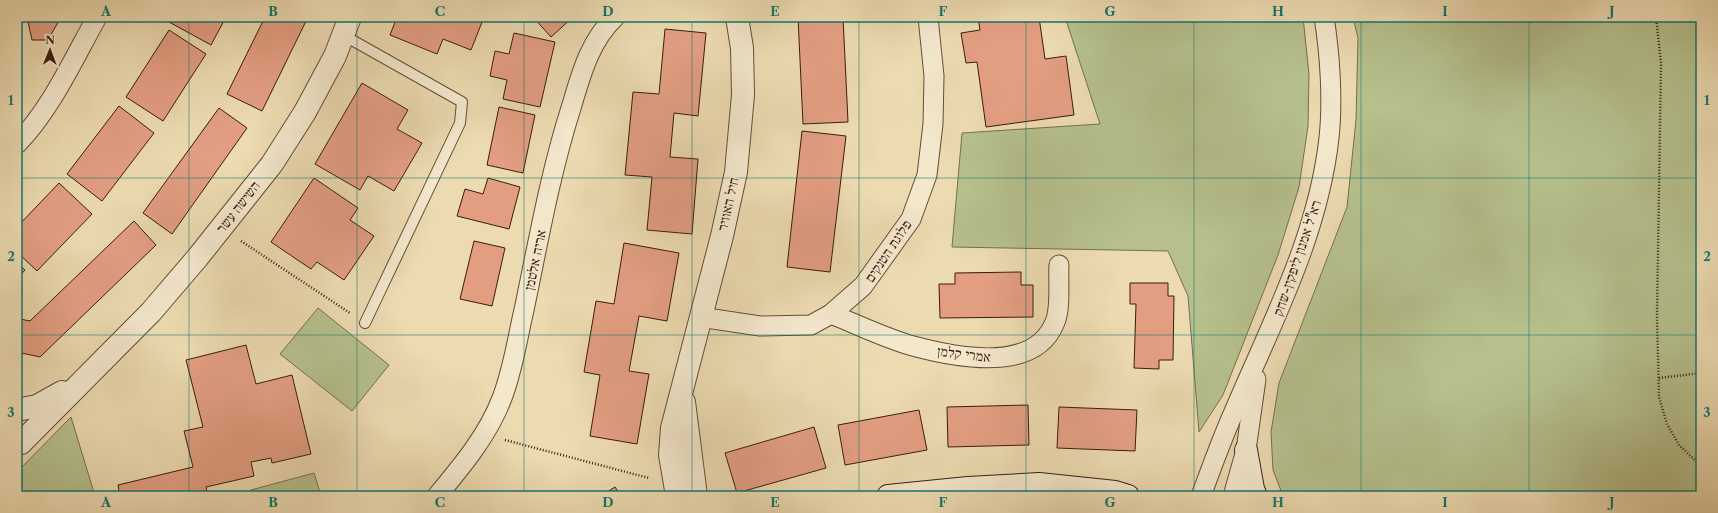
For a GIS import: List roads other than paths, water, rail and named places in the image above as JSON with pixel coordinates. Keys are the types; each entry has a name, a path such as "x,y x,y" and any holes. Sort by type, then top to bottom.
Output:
{"street":[{"path":"17,144 33,127 56,91 96,17"},
{"name":"אריה אלטמן","path":"438,496 466,461 493,420 503,397 561,140 585,61 605,27 615,17"},
{"name":"חיל האוויר","path":"676,490 670,455 672,428 722,236 736,172 743,96 742,48 737,17"},
{"name":"פלוגת הטנקים","path":"700,317 760,326 811,325 831,314 864,286 911,218 927,175 933,124 934,76 928,17"},
{"name":"רא\"ל אמנון ליפקין-שחק","path":"1201,496 1233,414 1261,354 1293,276 1313,222 1323,178 1329,137 1330,89 1328,38 1324,17"},
{"name":"השישה עשר","path":"18,443 151,312 272,164 305,112 335,56 346,26"},
{"name":"אמרי קלמן","path":"831,314 912,346 952,354 990,359 1022,354 1046,339 1056,322 1059,265"},
{"name":"רא\"ל אמנון ליפקין-שחק","path":"1233,496 1246,450 1261,354"},
{"name":"השישה עשר","path":"17,410 37,406 48,401 91,372"},
{"name":"חיל האוויר","path":"683,387 685,420 696,496"},
{"path":"1246,450 1253,489 1256,496"},
{"path":"888,496 968,488 1040,484 1115,492 1128,496"}],"lane":[{"path":"346,26 462,102 460,123 365,323"}]}
